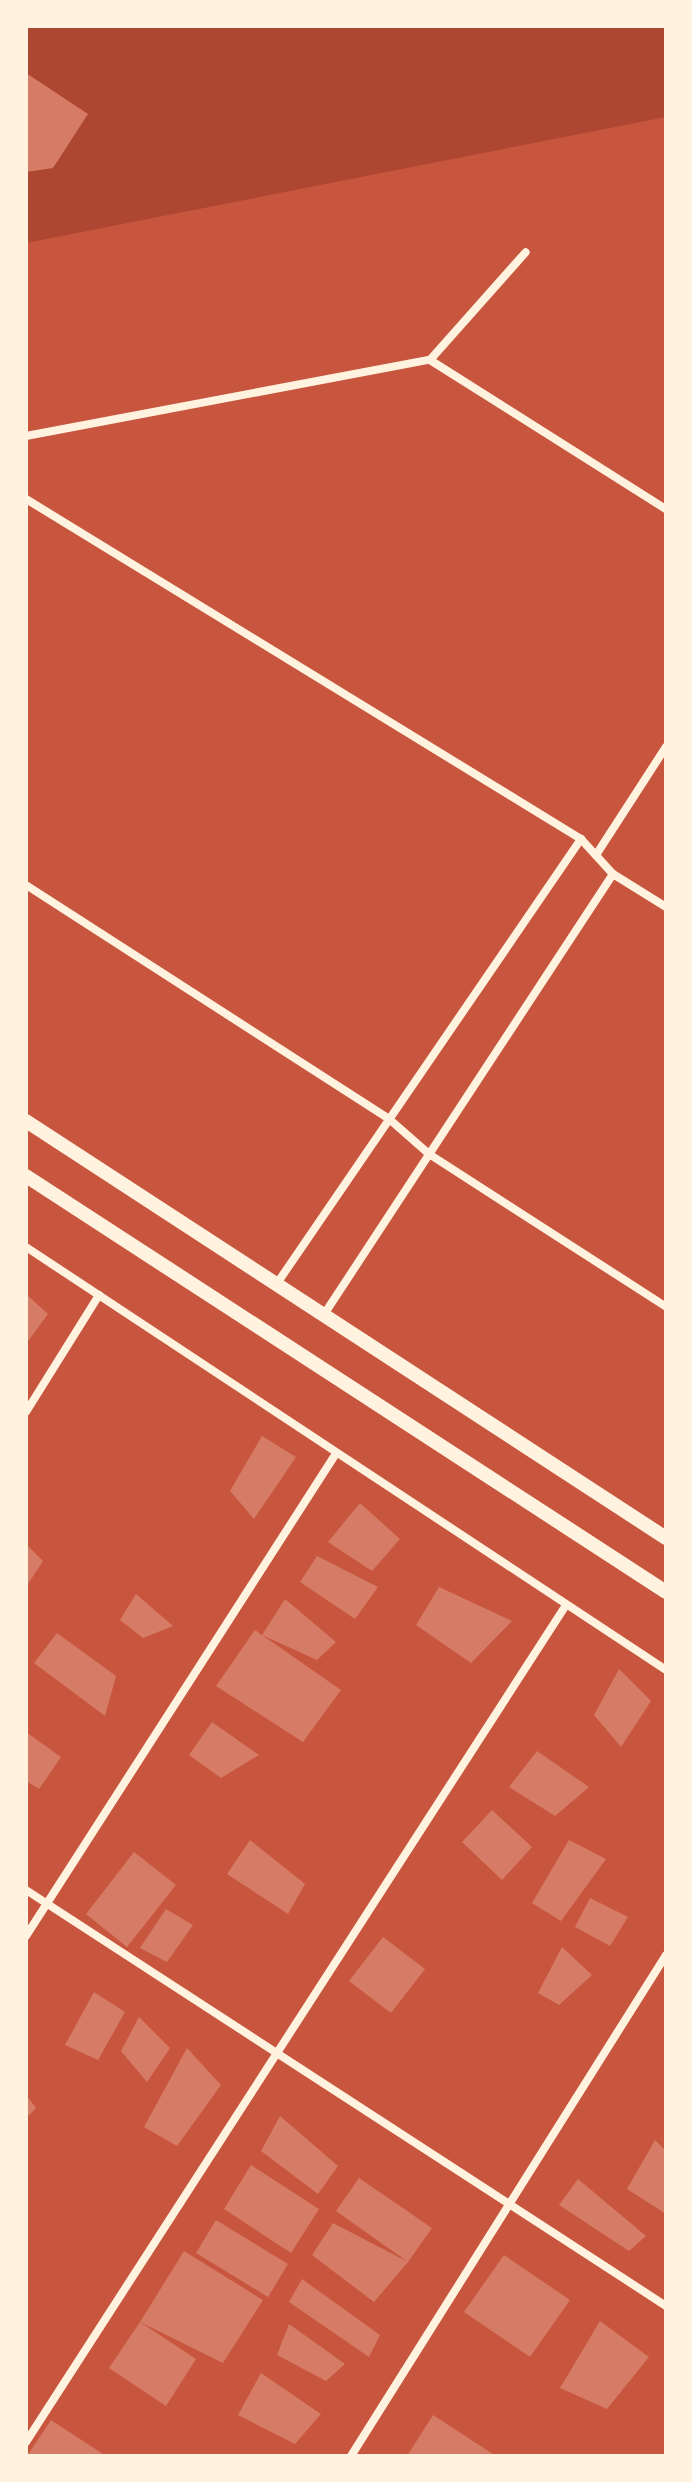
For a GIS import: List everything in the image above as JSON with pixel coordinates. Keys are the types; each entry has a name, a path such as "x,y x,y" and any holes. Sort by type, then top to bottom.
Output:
{"street":[{"path":"26,436 430,360 526,252"},
{"path":"430,360 666,509"},
{"path":"26,499 581,839 613,874 666,907"},
{"path":"596,855 666,747"},
{"path":"278,1282 581,839"},
{"path":"325,1313 613,874"},
{"path":"26,885 388,1118 429,1154 666,1307"},
{"path":"26,1121 278,1282 666,1538"},
{"path":"26,1176 666,1592"},
{"path":"26,1247 335,1455 666,1670"},
{"path":"26,1412 99,1295"},
{"path":"26,1936 335,1455"},
{"path":"26,2442 566,1605"},
{"path":"26,1890 666,2306"},
{"path":"351,2456 666,1955"}],"shaded area":[{"path":"26,26 666,26 666,117 26,243"}],"building":[{"path":"26,73 88,114 53,168 26,172"},
{"path":"26,1294 48,1314 26,1344"},
{"path":"262,1436 296,1457 254,1519 230,1491"},
{"path":"360,1503 400,1539 372,1571 328,1542"},
{"path":"26,1544 43,1561 26,1587"},
{"path":"317,1556 378,1587 355,1619 300,1582"},
{"path":"439,1587 512,1621 471,1663 416,1625"},
{"path":"136,1594 173,1626 143,1638 120,1620"},
{"path":"285,1599 336,1642 317,1660 262,1635"},
{"path":"255,1630 341,1690 303,1742 216,1686"},
{"path":"57,1633 116,1676 105,1716 34,1663"},
{"path":"619,1669 651,1701 621,1747 594,1715"},
{"path":"212,1722 259,1755 221,1778 189,1755"},
{"path":"26,1732 61,1757 39,1789 26,1781"},
{"path":"537,1751 589,1787 555,1816 509,1787"},
{"path":"492,1810 532,1847 502,1880 462,1842"},
{"path":"250,1840 305,1884 288,1914 227,1874"},
{"path":"569,1840 606,1859 561,1921 532,1903"},
{"path":"134,1852 176,1885 127,1947 86,1914"},
{"path":"590,1898 628,1917 610,1946 575,1927"},
{"path":"166,1909 193,1925 167,1962 140,1948"},
{"path":"383,1937 425,1969 391,2013 349,1981"},
{"path":"562,1947 592,1975 559,2005 538,1993"},
{"path":"94,1992 125,2012 98,2060 65,2045"},
{"path":"139,2017 170,2048 147,2082 121,2051"},
{"path":"187,2048 221,2085 177,2146 144,2127"},
{"path":"26,2095 36,2108 26,2118"},
{"path":"280,2116 338,2166 318,2194 261,2151"},
{"path":"655,2140 666,2151 666,2214 627,2189"},
{"path":"251,2165 319,2209 291,2253 224,2209"},
{"path":"359,2178 432,2228 408,2262 336,2211"},
{"path":"578,2179 646,2236 629,2251 559,2205"},
{"path":"216,2220 288,2264 268,2297 196,2253"},
{"path":"333,2223 408,2262 374,2302 312,2255"},
{"path":"184,2251 263,2300 223,2363 140,2322"},
{"path":"504,2255 570,2300 530,2357 464,2312"},
{"path":"302,2279 380,2335 369,2357 289,2302"},
{"path":"600,2321 649,2357 607,2409 560,2388"},
{"path":"140,2322 196,2359 166,2406 109,2368"},
{"path":"289,2324 345,2364 326,2381 277,2355"},
{"path":"261,2373 321,2414 295,2444 238,2415"},
{"path":"433,2415 496,2456 407,2456"},
{"path":"51,2420 106,2456 27,2456"}]}
